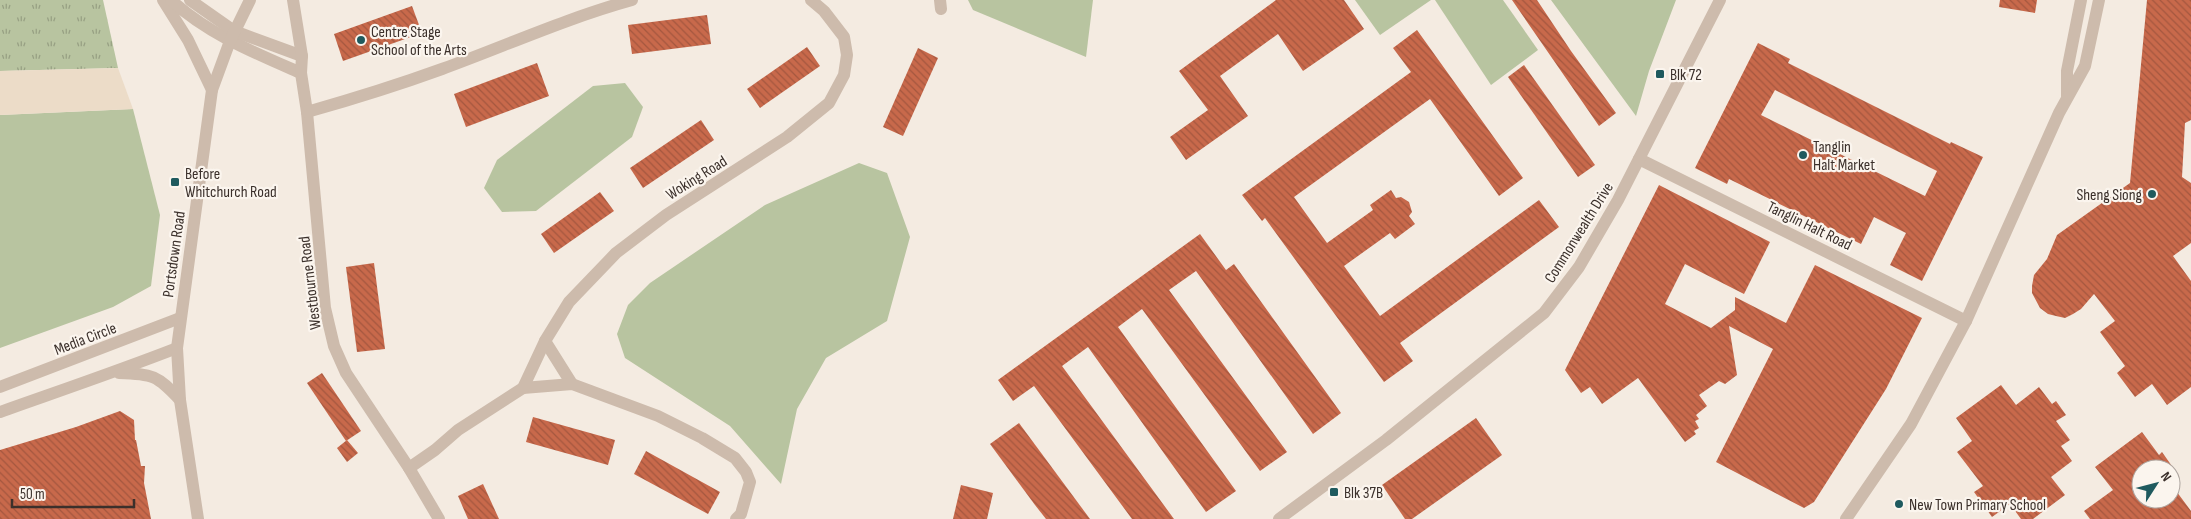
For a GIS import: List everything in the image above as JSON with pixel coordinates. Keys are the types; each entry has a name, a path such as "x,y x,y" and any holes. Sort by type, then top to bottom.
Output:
{"street":[{"path":"163,0 188,40 212,90"},
{"path":"171,0 184,12 301,73"},
{"path":"190,0 232,36 302,56"},
{"name":"Portsdown Road","path":"198,519 180,400 177,348 180,318 212,90 232,36 250,0"},
{"name":"Westbourne Road","path":"293,0 302,56 301,73 307,112 325,308 334,346 346,374 409,468 439,519"},
{"path":"307,112 353,99 433,72 599,9 632,0"},
{"name":"Woking Road","path":"545,341 570,302 616,253 666,215 787,137 829,103 844,75 847,55 844,37 824,11 811,0"},
{"name":"Commonwealth Drive","path":"1279,519 1386,440 1544,313 1579,267 1618,200 1720,0"},
{"path":"2068,96 2067,71 2081,0"},
{"path":"1846,519 1911,424 1966,321 2068,96 2085,66 2099,0"},
{"name":"Tanglin Halt Road","path":"1639,159 1966,321"},
{"name":"Media Circle","path":"0,387 180,318"},
{"path":"545,341 572,384"},
{"path":"523,388 545,341"},
{"path":"0,412 177,348"},
{"path":"114,372 155,376 164,382 180,400"},
{"path":"409,468 435,450 458,430 523,388 572,384 658,416 702,438 735,458 746,472 750,482 741,514 736,519"}],"green space":[{"path":"0,0 103,0 118,68 0,71"},
{"path":"968,0 1093,0 1086,57 973,10"},
{"path":"1355,0 1431,0 1380,35"},
{"path":"1435,0 1503,0 1538,50 1491,85"},
{"path":"1551,0 1676,0 1649,71 1636,116"},
{"path":"625,83 643,107 632,137 536,211 502,212 484,188 497,160 593,86"},
{"path":"133,109 160,215 151,286 113,307 0,348 0,115"},
{"path":"859,163 887,173 910,237 887,321 826,358 797,409 781,484 730,426 625,358 617,334 628,305 650,283 765,205"}],"shaded area":[{"path":"118,68 133,109 0,115 0,71"}],"building":[{"path":"1276,0 1344,0 1364,29 1303,71 1278,34 1220,76 1248,116 1186,160 1170,137 1208,110 1179,71"},
{"path":"1512,0 1537,0 1616,113 1599,126"},
{"path":"2000,0 2037,0 2035,13 1999,7"},
{"path":"2147,0 2191,0 2191,120 2185,123 2182,177 2191,183 2191,243 2173,256 2191,281 2191,387 2167,405 2152,384 2135,397 2117,373 2125,366 2100,332 2115,321 2094,294 2081,309 2065,318 2048,314 2040,308 2032,293 2034,275 2047,259 2057,235 2130,183"},
{"path":"412,6 422,33 343,61 334,34"},
{"path":"707,15 711,44 632,54 628,25"},
{"path":"1417,30 1523,178 1499,196 1430,99 1294,197 1327,243 1373,210 1370,205 1391,190 1396,198 1401,197 1409,202 1412,212 1409,216 1415,224 1395,239 1390,233 1344,266 1380,316 1539,200 1559,227 1400,343 1413,361 1384,382 1265,218 1262,221 1242,195 1411,72 1393,48"},
{"path":"1758,43 1790,59 1788,63 1950,144 1951,142 1983,157 1922,281 1890,265 1906,233 1874,217 1861,244 1729,179 1727,184 1695,168","holes":["1775,90 1937,171 1925,196 1761,115"]},
{"path":"807,47 820,66 760,108 747,89"},
{"path":"918,48 938,58 903,136 883,127"},
{"path":"537,63 549,96 466,127 454,94"},
{"path":"1524,65 1595,165 1578,177 1508,77"},
{"path":"701,120 714,140 643,188 630,168"},
{"path":"1659,185 1770,242 1744,294 1685,264 1665,304 1711,328 1735,310 1735,297 1786,323 1815,265 1922,318 1886,389 1814,502 1804,508 1716,462 1773,349 1729,326 1737,375 1725,384 1719,381 1699,395 1707,406 1696,415 1699,419 1695,421 1699,428 1694,431 1696,434 1685,442 1638,378 1602,404 1590,387 1581,393 1565,370"},
{"path":"600,192 614,211 554,253 541,234"},
{"path":"1200,234 1226,270 1234,264 1341,413 1313,434 1196,271 1169,290 1287,452 1260,471 1142,309 1118,327 1236,491 1206,512 1088,347 1062,366 1174,519 1132,519 1034,386 1013,401 998,380"},
{"path":"374,263 385,349 357,352 346,267"},
{"path":"322,373 361,431 346,441 307,383"},
{"path":"2001,385 2016,405 2039,387 2052,404 2056,401 2066,415 2056,421 2070,440 2061,446 2072,461 2051,477 2065,495 2033,519 2021,519 2010,504 1992,517 1974,492 1983,486 1957,452 1972,441 1956,418"},
{"path":"120,411 134,420 135,440 141,466 145,466 144,483 151,519 0,519 0,450 76,427"},
{"path":"533,417 615,440 608,465 526,442"},
{"path":"1476,418 1502,455 1412,519 1405,519 1382,485"},
{"path":"1019,423 1090,519 1046,519 1035,505 990,444"},
{"path":"2142,432 2159,455 2162,452 2167,459 2131,459 2131,509 2181,509 2181,498 2191,511 2191,519 2090,519 2084,511 2113,490 2095,467"},
{"path":"347,440 358,453 347,462 337,448"},
{"path":"646,451 720,492 708,514 634,474"},
{"path":"483,484 499,519 468,519 458,496"},
{"path":"961,485 993,493 987,519 953,519"}],"place":[{"name":"Centre Stage School of the Arts","path":"361,40"},
{"name":"Blk 72","path":"1660,74"},
{"name":"Tanglin Halt Market","path":"1803,155"},
{"name":"Before Whitchurch Road","path":"175,182"},
{"name":"Sheng Siong","path":"2152,194"},
{"name":"Blk 37B","path":"1334,492"},
{"name":"New Town Primary School","path":"1899,504"}]}
